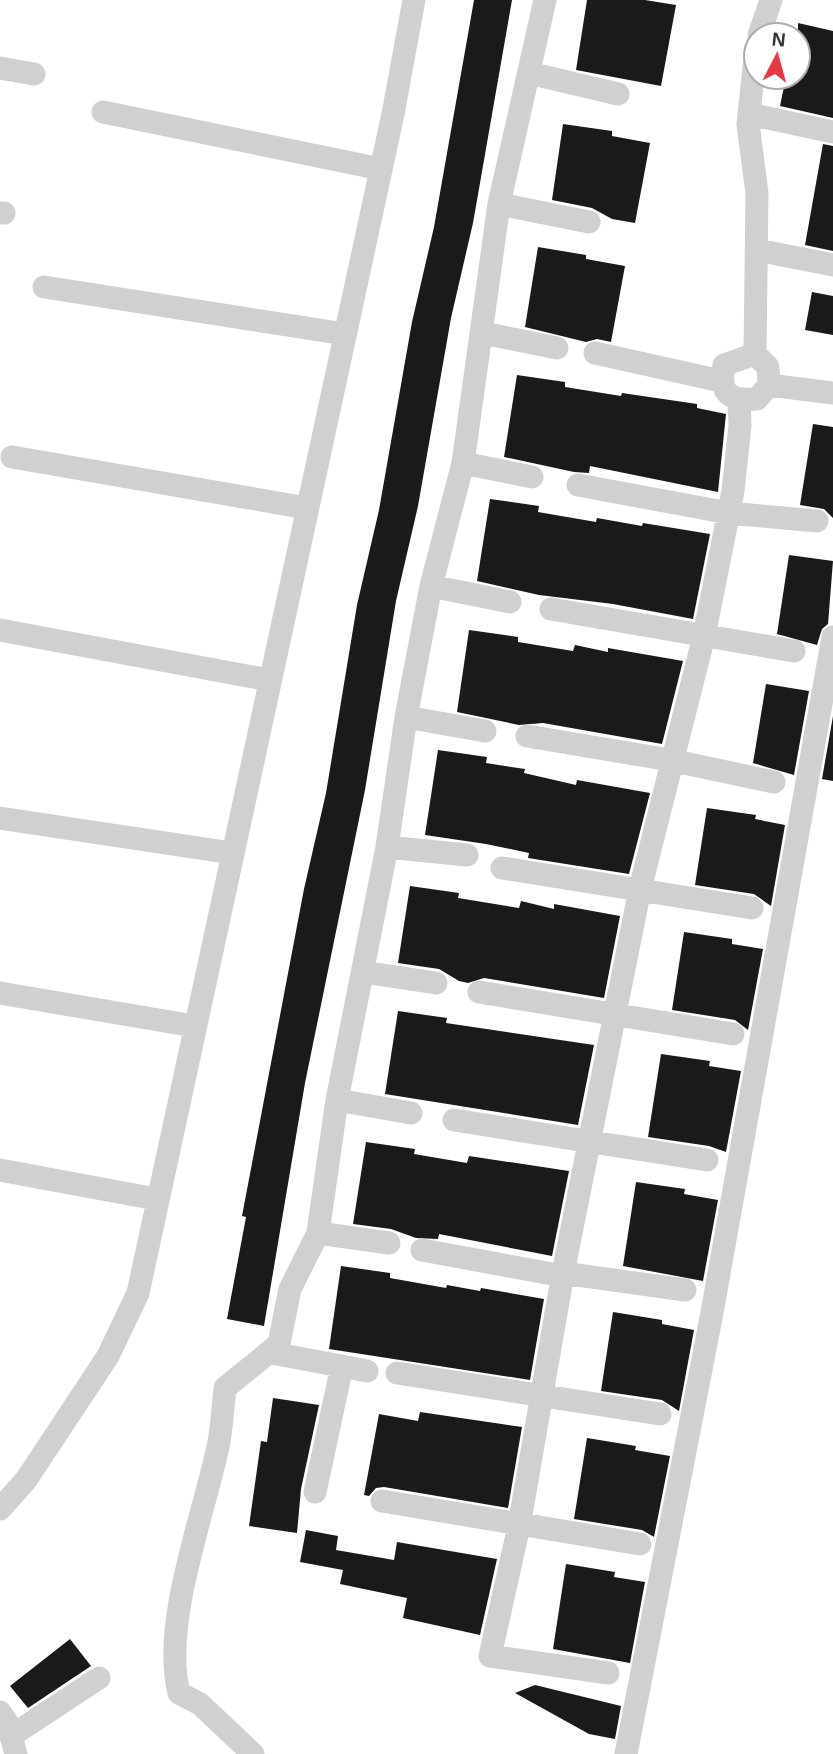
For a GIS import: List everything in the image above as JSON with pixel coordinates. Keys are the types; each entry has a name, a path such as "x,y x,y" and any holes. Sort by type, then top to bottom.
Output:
{"street":[{"path":"0,1509 26,1480 108,1356 138,1293 156,1199 381,169 414,0"},
{"path":"253,1754 200,1704 179,1693 174,1672 178,1625 197,1521 219,1441 225,1388 272,1353 279,1344 290,1289 318,1233 337,1100 387,846 406,717 431,586 463,463 499,204 545,0"},
{"path":"764,21 772,0"},
{"path":"0,68 34,74"},
{"path":"529,73 618,94"},
{"path":"751,91 749,114 757,193 755,354 768,367 769,385 757,399 739,400 727,393 721,381 724,365 755,354"},
{"path":"103,112 381,169"},
{"path":"749,114 833,132"},
{"path":"499,204 589,222"},
{"path":"757,250 833,265"},
{"path":"44,287 345,334"},
{"path":"483,333 557,348"},
{"path":"595,353 721,381"},
{"path":"769,385 833,393"},
{"path":"608,1673 489,1656 519,1526 563,1274 640,890 670,760 704,636 729,513 740,425 739,400"},
{"path":"12,457 307,508"},
{"path":"463,463 533,477"},
{"path":"578,485 729,513 817,520"},
{"path":"431,586 510,602"},
{"path":"551,609 794,651"},
{"path":"0,630 270,680"},
{"path":"626,1754 711,1318 833,637"},
{"path":"406,717 485,731"},
{"path":"527,736 670,760 774,782"},
{"path":"0,818 232,853"},
{"path":"387,846 467,855"},
{"path":"502,868 752,908"},
{"path":"363,972 436,983"},
{"path":"479,992 733,1034"},
{"path":"0,993 194,1026"},
{"path":"337,1100 411,1113"},
{"path":"454,1120 707,1160"},
{"path":"0,1170 156,1199"},
{"path":"318,1233 388,1243"},
{"path":"422,1250 563,1274 685,1290"},
{"path":"272,1353 368,1371"},
{"path":"315,1492 342,1366"},
{"path":"397,1373 660,1413"},
{"path":"382,1501 519,1526 640,1544"},
{"path":"0,1712 13,1745 99,1678"}],"building":[{"path":"474,0 512,0 473,223 451,318 418,506 396,601 365,790 305,1083 264,1326 227,1319 246,1217 242,1216 304,889 326,793 357,605 379,510 412,322 434,227"},
{"path":"587,0 645,0 676,5 661,86 576,70"},
{"path":"812,26 833,31 833,118 780,106 783,91 812,91"},
{"path":"563,124 612,131 612,136 650,143 635,223 612,219 592,208 552,200"},
{"path":"823,144 833,146 833,251 805,245"},
{"path":"538,247 586,255 586,259 625,266 611,342 597,339 586,342 525,327"},
{"path":"812,292 833,296 833,335 805,330"},
{"path":"517,375 565,382 565,387 697,404 697,408 726,414 718,492 590,466 589,473 574,472 504,457"},
{"path":"813,424 833,427 833,518 824,509 800,505"},
{"path":"490,499 539,506 538,512 596,522 597,518 710,534 693,619 613,604 539,595 477,581"},
{"path":"789,555 833,561 828,624 822,629 817,645 777,634"},
{"path":"469,630 518,637 518,642 573,651 575,645 608,652 608,648 683,661 662,744 543,723 519,725 457,712"},
{"path":"766,684 809,691 794,775 753,763"},
{"path":"833,716 833,781 822,779"},
{"path":"438,750 487,757 486,763 525,769 524,773 576,785 577,780 650,793 629,874 528,858 529,853 425,835"},
{"path":"707,808 756,815 755,819 785,825 771,906 754,894 695,885"},
{"path":"410,886 459,893 458,898 519,908 521,901 554,909 554,904 620,916 604,998 484,978 468,983 459,981 439,969 398,963"},
{"path":"684,932 732,939 732,944 763,949 748,1030 735,1020 672,1010"},
{"path":"398,1011 447,1018 446,1023 594,1045 578,1125 385,1094"},
{"path":"661,1054 710,1061 709,1066 741,1071 726,1152 709,1146 648,1137"},
{"path":"366,1142 415,1149 414,1154 467,1163 469,1156 569,1171 552,1256 439,1234 438,1239 416,1238 391,1229 353,1224"},
{"path":"636,1182 685,1189 684,1194 718,1200 703,1281 623,1266"},
{"path":"341,1266 390,1273 390,1278 446,1288 447,1285 480,1291 481,1288 544,1299 530,1380 329,1349"},
{"path":"613,1312 662,1320 662,1324 694,1330 679,1411 662,1400 601,1391"},
{"path":"273,1398 319,1405 301,1489 297,1533 249,1526 261,1441 267,1442"},
{"path":"420,1412 522,1427 508,1508 384,1487 376,1488 369,1496 364,1495 379,1414 418,1421"},
{"path":"587,1438 636,1446 635,1450 670,1456 654,1537 642,1530 574,1519"},
{"path":"306,1530 338,1536 336,1550 394,1560 397,1542 497,1559 480,1635 403,1618 407,1598 340,1584 343,1570 300,1562"},
{"path":"566,1564 615,1572 614,1577 645,1582 630,1663 553,1649"},
{"path":"70,1639 91,1666 28,1708 10,1686"},
{"path":"535,1685 621,1706 615,1739 589,1734 515,1693"}]}
